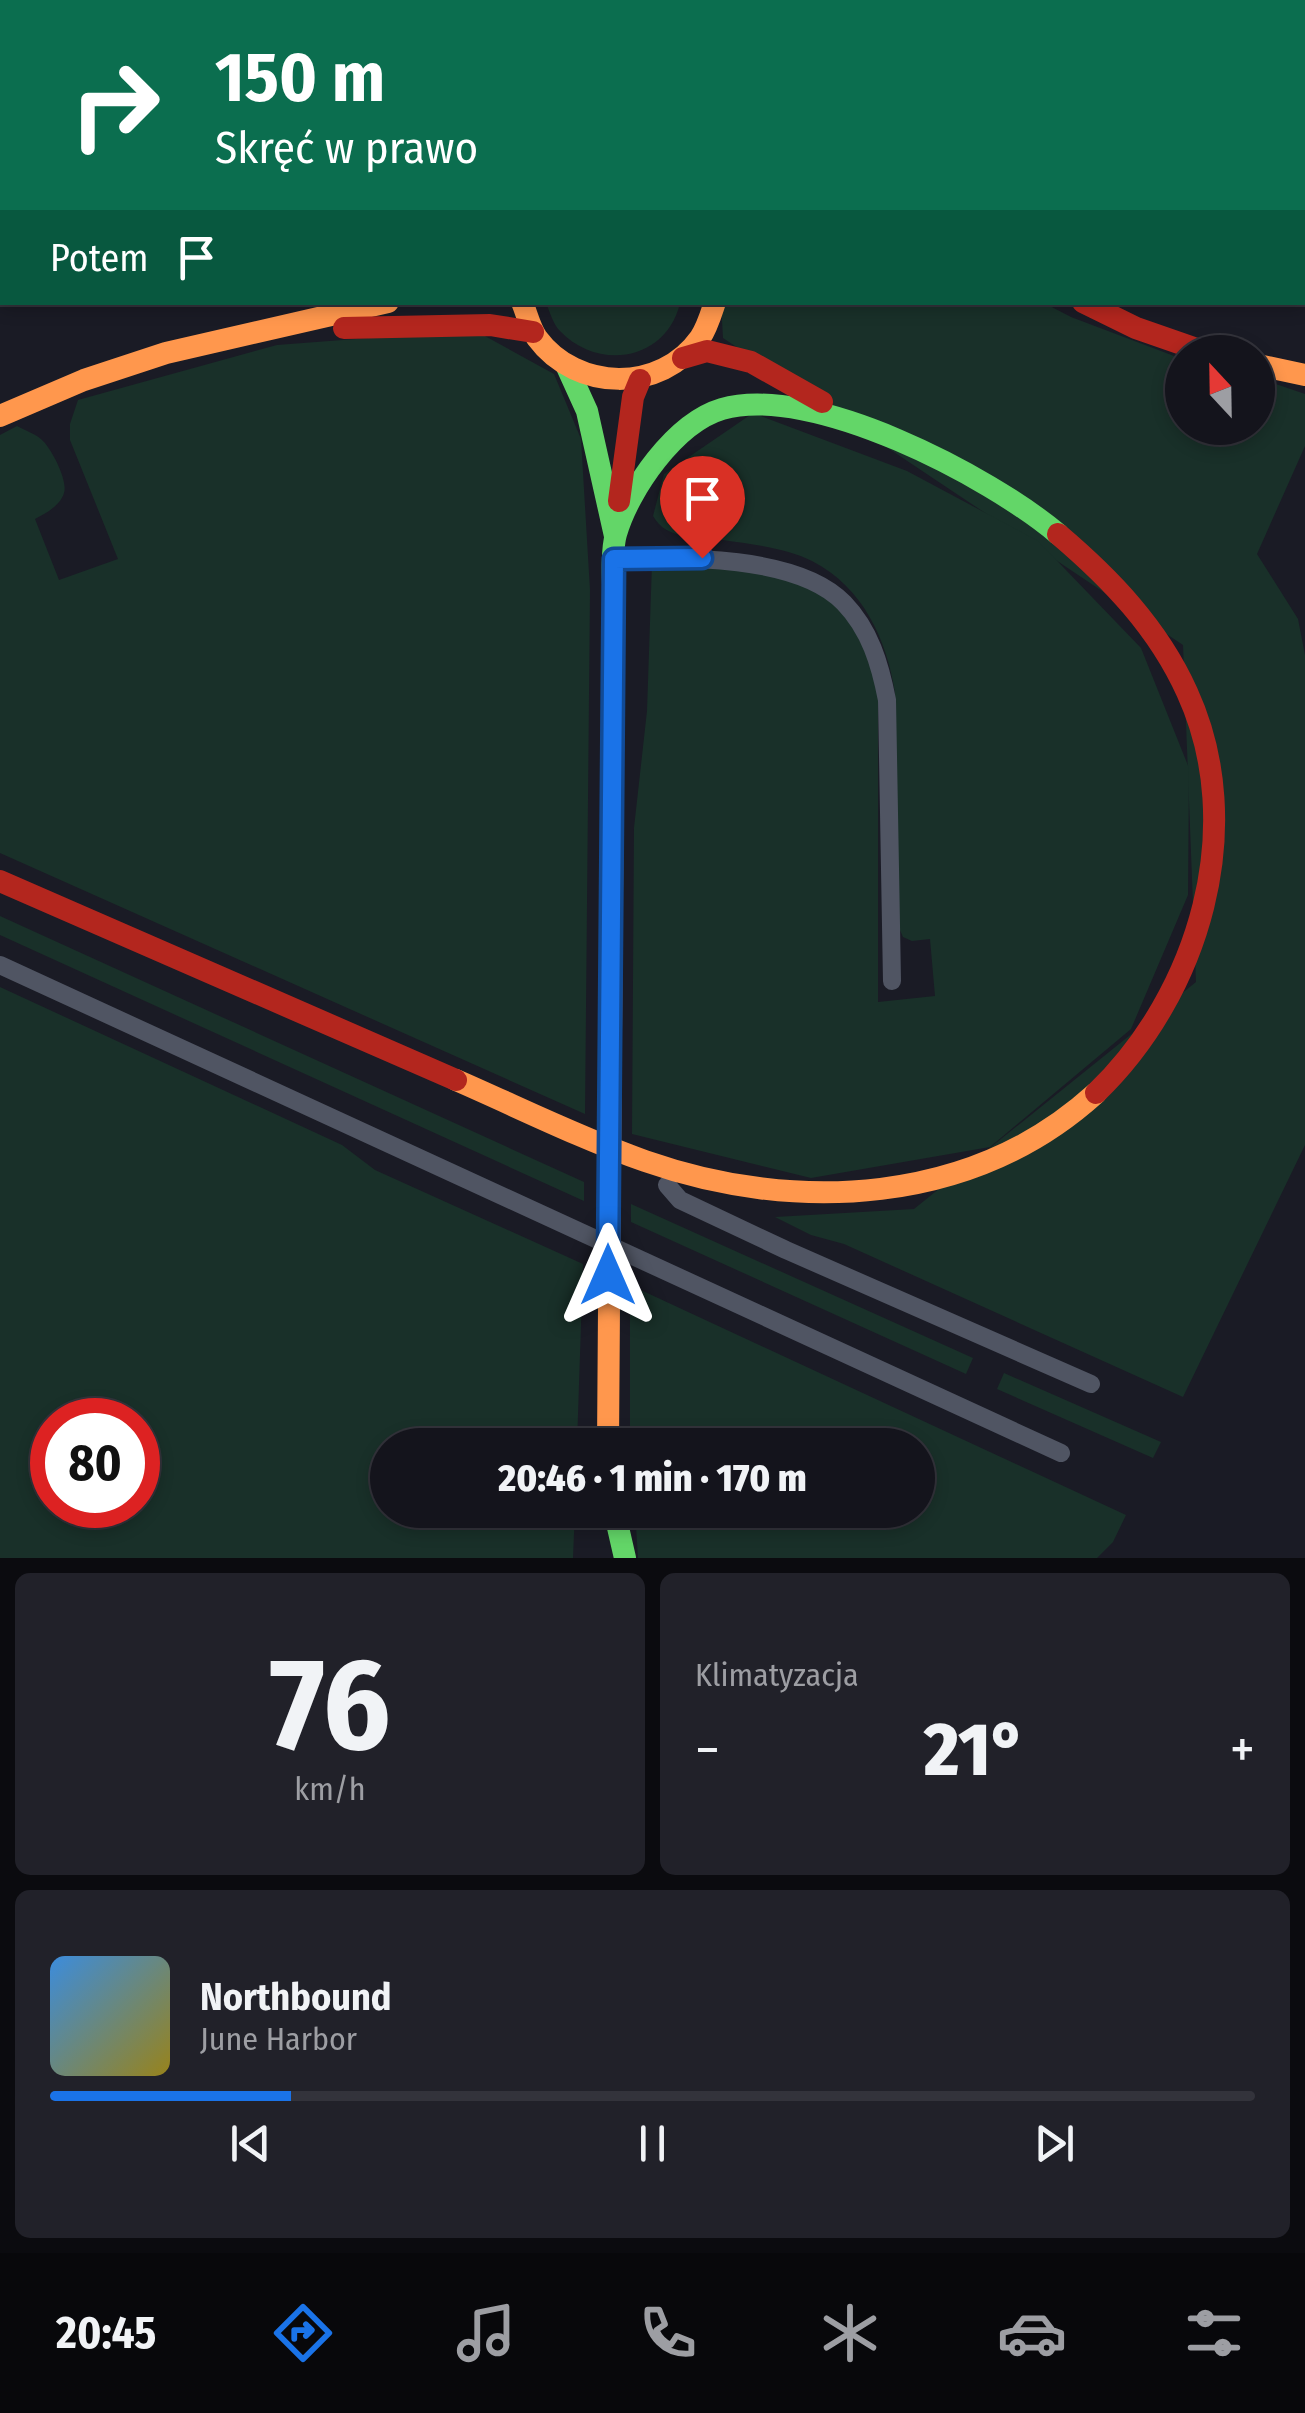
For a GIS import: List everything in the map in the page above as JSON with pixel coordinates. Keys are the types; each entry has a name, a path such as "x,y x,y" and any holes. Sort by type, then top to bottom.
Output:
{"main road":[{"path":"0,416 84,380 166,353 376,305"},
{"path":"523,305 533,332 553,358 590,378 615,382 640,380 663,372 683,358 701,337 714,305"},
{"path":"1088,305 1165,338"},
{"path":"293,326 375,329 490,324 533,332"},
{"path":"0,881 648,1162 768,1190 843,1194 902,1188 961,1172 1011,1152 1062,1123 1130,1060 1162,1014 1190,955 1205,903 1212,851 1210,766 1188,692 1166,651 1131,600 1108,575 1048,523 996,487 955,465 868,429 751,362 707,352 683,358"},
{"path":"566,367 587,412 615,547"},
{"path":"1275,369 1305,375"},
{"path":"608,1428 615,547 633,397 640,380"},
{"path":"615,547 637,493 671,444 687,428 718,410 760,404 784,407 868,429"},
{"path":"599,1540 601,1528"},
{"path":"618,1528 625,1558"}],"lane":[{"path":"615,547 724,560 808,580 842,600 862,627 880,662 887,700 892,981"},
{"path":"0,965 1061,1453"},
{"path":"648,1162 680,1200 1090,1384"}],"green space":[{"path":"547,305 679,305 661,337 630,354 593,352 576,344 554,321"},
{"path":"721,305 1048,305 1165,353 1165,445 1275,445 1275,384 1305,394 1305,446 1257,554 1298,619 1305,655 1305,1145 1183,1397 844,1244 811,1235 775,1217 914,1209 1196,982 1183,645 723,338"},
{"path":"474,330 554,374 581,439 590,590 585,1114 0,853 0,435 17,426 35,435 48,447 59,467 65,488 62,498 35,519 59,580 118,559 70,440 70,424 78,400 277,345"},
{"path":"753,413 907,471 1038,541 1141,648 1189,768 1188,895 1131,1029 990,1147 811,1178 632,1134 634,828 647,711 652,563 733,566 789,577 835,603 853,623 878,696 878,1002 935,996 930,939 912,941 903,937 895,919 895,693 886,654 870,617 845,585 812,561 768,547 675,534 653,516 664,474"},
{"path":"0,916 584,1182 584,1201 0,935"},
{"path":"0,987 342,1145 375,1170 583,1264 578,1428 370,1428 370,1528 574,1528 573,1558 0,1558"},
{"path":"631,1204 973,1358 966,1374 631,1222"},
{"path":"630,1285 1126,1515 1113,1542 1097,1558 638,1558 636,1528 935,1528 935,1428 630,1428"},
{"path":"1004,1373 1161,1442 1153,1458 997,1389"}],"traffic: fast":[{"path":"567,367 587,411 615,536"},
{"path":"614,618 614,543 631,497 671,443 687,428 722,409 759,405 803,409 850,422 945,462 989,486 1058,534"},
{"path":"618,1528 625,1558"}],"traffic: slow":[{"path":"0,416 84,380 166,353 375,305"},
{"path":"523,305 537,338 554,356 574,369 619,379 664,369 683,356 702,334 714,305"},
{"path":"1275,369 1305,375"},
{"path":"608,1428 614,618"},
{"path":"456,1080 645,1161 703,1178 762,1188 822,1192 881,1189 939,1178 995,1158 1048,1130 1096,1093"}],"traffic: jam":[{"path":"1089,305 1165,338"},
{"path":"344,328 490,325 533,332"},
{"path":"683,358 707,351 751,362 822,402"},
{"path":"619,501 633,397 640,380"},
{"path":"1058,534 1132,606 1175,669 1205,744 1213,798 1213,852 1203,906 1186,958 1162,1008 1132,1053 1096,1093"},
{"path":"0,881 456,1080"}],"route":[{"path":"608,1275 614,559 702,558"}]}
